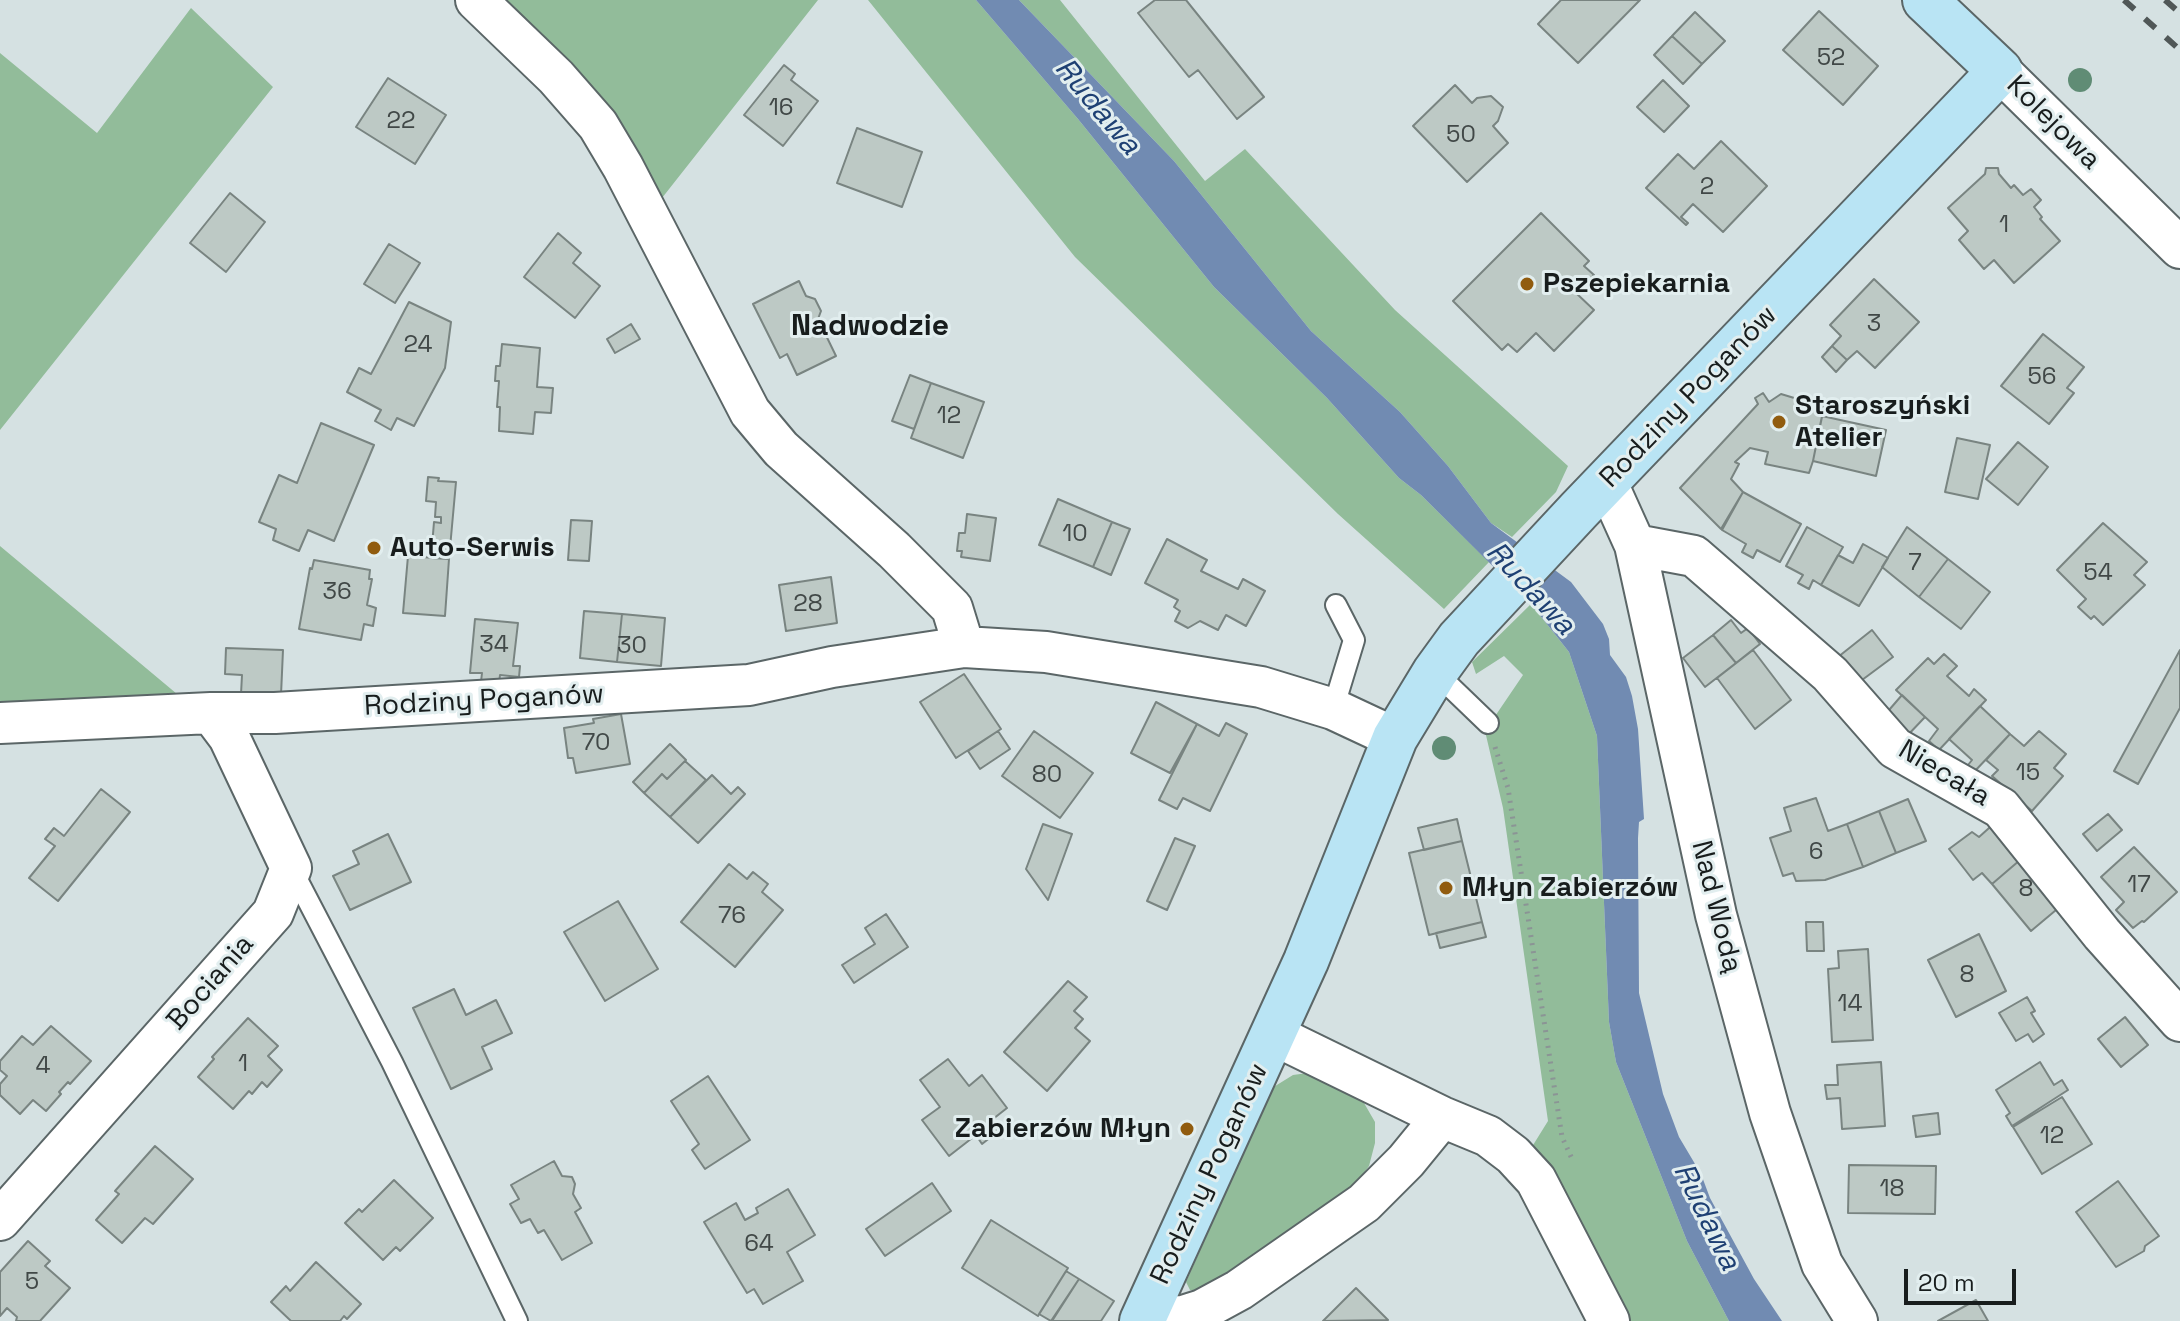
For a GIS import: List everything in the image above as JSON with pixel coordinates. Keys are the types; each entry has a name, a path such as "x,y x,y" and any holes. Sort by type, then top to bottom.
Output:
{"street":[{"path":"476,0 556,77 598,125 623,167 750,412 781,449 894,550 952,608 964,647"},
{"name":"Kolejowa","path":"1925,0 2180,248"},
{"name":"Rodziny Poganów","path":"1442,1117 1406,1161 1364,1203 1239,1290 1202,1310 1183,1316 1144,1317 1321,927 1395,738 1447,656 1593,497 2000,71"},
{"name":"Nad Wodą","path":"1593,497 1635,545 1716,915 1770,1113 1822,1264 1857,1321"},
{"name":"Niecała","path":"1635,545 1694,556 1830,674 1895,748 2001,808 2102,934 2180,1021"},
{"name":"Rodziny Poganów","path":"0,723 275,713 749,685 832,667 964,647 1046,652 1249,685 1286,693 1333,709 1395,738"},
{"path":"211,713 229,737 291,868"},
{"name":"Bociania","path":"0,1220 273,913 291,868"},
{"name":"Rodziny Poganów","path":"1274,1035 1442,1117 1488,1136 1513,1155 1536,1180 1609,1321"}],"lane":[{"path":"1333,709 1354,640 1336,605"},
{"path":"1447,656 1488,723"},
{"path":"291,868 392,1062 517,1321"}],"path":[{"path":"1488,723 1508,788 1562,1137 1575,1166"}],"green space":[{"path":"487,0 818,0 662,198 597,103"},
{"path":"868,0 976,0 1078,119 1214,287 1327,398 1399,478 1421,495 1489,562 1444,609 1338,514 1075,257"},
{"path":"1019,0 1060,0 1205,181 1245,149 1395,310 1568,466 1556,492 1512,537 1491,523 1448,466 1400,412 1311,331 1174,161"},
{"path":"191,8 273,87 0,430 0,53 97,133"},
{"path":"0,546 177,694 0,707"},
{"path":"1531,604 1569,652 1597,736 1609,1022 1616,1062 1687,1241 1729,1321 1618,1321 1530,1150 1548,1121 1503,808 1485,731 1523,675 1504,656 1476,674 1472,662"},
{"path":"1315,1072 1344,1083 1364,1103 1375,1122 1375,1143 1369,1166 1355,1185 1306,1231 1198,1290 1190,1290 1186,1282 1272,1088 1293,1075"}],"water":[{"name":"Rudawa","path":"976,0 1019,0 1174,161 1311,331 1400,412 1448,466 1491,523 1571,582 1603,624 1609,639 1610,655 1626,677 1638,729 1644,819 1639,822 1638,838 1639,993 1663,1094 1679,1137 1701,1174 1710,1198 1754,1279 1782,1321 1729,1321 1687,1241 1616,1062 1609,1022 1597,736 1569,652 1531,604 1421,495 1399,478 1327,398 1214,287 1078,119"}],"building":[{"path":"1155,0 1186,0 1264,97 1237,119 1198,70 1189,77 1138,13"},
{"path":"1561,0 1640,0 1578,63 1538,24"},
{"path":"1819,11 1878,66 1843,105 1783,50"},
{"path":"1695,12 1725,41 1702,64 1672,36"},
{"path":"1672,36 1702,64 1683,84 1654,55"},
{"path":"784,65 795,74 791,80 818,101 783,146 744,115"},
{"path":"388,78 446,115 415,164 356,127"},
{"path":"1663,80 1689,106 1664,132 1637,107"},
{"path":"1455,85 1472,103 1477,98 1491,96 1503,107 1493,126 1508,143 1467,182 1413,126"},
{"path":"857,128 922,152 902,207 837,183"},
{"path":"1721,141 1767,186 1723,232 1693,204 1681,217 1688,223 1686,225 1646,188 1678,154 1694,169"},
{"path":"1986,168 1998,168 1999,174 2011,188 2014,185 2023,195 2031,189 2041,200 2034,207 2042,217 2040,219 2060,241 2014,283 1994,260 1984,269 1959,240 1968,231 1948,208 1985,174"},
{"path":"230,193 265,222 226,272 190,243"},
{"name":"Pszepiekarnia","path":"1541,213 1589,261 1584,266 1594,275 1576,293 1594,310 1554,351 1536,333 1517,352 1508,344 1502,350 1453,301"},
{"path":"558,233 581,253 573,263 600,286 575,318 524,277"},
{"path":"389,244 420,263 395,303 364,284"},
{"path":"1874,279 1919,322 1875,368 1857,351 1847,360 1832,346 1841,336 1830,325"},
{"path":"799,281 806,296 815,299 821,311 818,319 836,356 797,375 787,354 780,358 753,304"},
{"path":"409,302 451,322 445,368 414,426 397,418 391,430 375,421 381,410 347,392 359,368 371,374"},
{"path":"631,324 640,339 615,353 607,339"},
{"path":"2043,334 2084,367 2067,388 2074,393 2049,424 2001,386"},
{"path":"502,344 540,348 537,387 553,388 551,413 535,412 533,434 499,431 499,381 495,381"},
{"path":"1832,346 1847,360 1836,372 1822,357"},
{"path":"910,375 931,383 914,429 892,421"},
{"path":"931,383 984,402 963,458 911,438"},
{"path":"1763,393 1769,402 1781,394 1824,407 1813,461 1809,473 1765,464 1768,452 1750,448 1735,462 1739,464 1731,479 1743,492 1721,529 1680,488 1758,404 1755,398"},
{"path":"1822,416 1886,430 1876,476 1813,461"},
{"path":"321,423 374,445 334,541 308,530 299,551 273,540 276,529 259,522 279,475 297,483"},
{"path":"1957,438 1990,445 1978,499 1945,492"},
{"path":"2018,442 2048,467 2018,505 1986,479"},
{"path":"428,477 456,482 449,559 431,558 434,522 441,523 441,517 435,517 436,502 426,501"},
{"path":"1743,492 1801,524 1780,562 1757,550 1753,558 1742,552 1746,544 1722,530"},
{"path":"1058,499 1112,522 1093,567 1039,545"},
{"path":"967,514 996,518 990,561 961,557 962,551 957,551 959,533 965,533"},
{"path":"571,520 592,521 589,561 568,560"},
{"path":"1112,522 1130,529 1111,575 1093,567"},
{"path":"2103,523 2147,562 2134,575 2145,585 2103,625 2078,607 2086,599 2057,570"},
{"path":"1807,527 1843,547 1821,585 1813,580 1809,589 1798,583 1803,575 1786,566"},
{"path":"1907,527 1948,559 1919,597 1882,567"},
{"path":"1167,539 1207,560 1201,571 1238,589 1243,579 1265,591 1246,626 1226,615 1218,630 1200,621 1188,628 1175,621 1180,611 1174,607 1178,600 1145,583"},
{"path":"1863,544 1888,558 1859,606 1821,585 1838,555 1853,563"},
{"path":"408,556 449,559 445,616 403,613"},
{"path":"1948,559 1990,592 1961,629 1919,597"},
{"path":"314,560 370,570 369,579 372,579 367,605 376,608 373,626 364,624 361,640 299,629"},
{"path":"831,577 837,623 786,631 779,585"},
{"path":"584,611 622,614 617,662 580,658"},
{"path":"622,614 665,618 661,666 617,662"},
{"path":"475,619 518,623 513,666 520,666 519,677 500,675 498,691 480,690 482,673 470,673"},
{"path":"1731,620 1741,633 1748,628 1760,644 1736,663 1713,635"},
{"path":"1872,630 1893,657 1858,683 1838,657"},
{"path":"1713,635 1736,663 1705,687 1683,658"},
{"path":"226,648 283,650 281,695 241,694 242,675 225,674"},
{"path":"1753,650 1791,700 1755,729 1717,678"},
{"path":"2180,650 2180,708 2138,784 2114,771"},
{"path":"1944,654 1957,666 1947,676 1969,696 1974,689 1986,700 1939,750 1929,741 1938,729 1896,690 1928,658 1934,664"},
{"path":"964,674 1001,729 956,758 920,702"},
{"path":"1902,695 1925,717 1906,737 1883,717"},
{"path":"1156,702 1197,724 1170,773 1131,753"},
{"path":"1980,706 2010,734 1974,772 1968,765 1972,760 1949,739"},
{"path":"621,714 630,764 576,773 573,758 568,758 564,728"},
{"path":"1226,723 1247,734 1210,811 1183,798 1177,809 1159,800 1197,724 1219,736"},
{"path":"998,731 1010,749 980,769 968,751"},
{"path":"1034,731 1093,773 1060,818 1002,776"},
{"path":"2039,731 2066,754 2054,768 2063,776 2032,811 1992,776 1998,770 1986,760 2010,734 2024,746"},
{"path":"670,744 686,760 667,779 662,774 644,793 633,782"},
{"path":"685,761 706,780 670,817 644,793 662,774 667,779"},
{"path":"712,775 731,794 738,787 745,794 698,843 670,817"},
{"path":"101,789 130,812 58,901 29,878 55,846 45,839 54,828 64,836"},
{"path":"1816,798 1828,831 1847,824 1863,867 1825,880 1796,881 1793,873 1783,876 1770,838 1791,831 1784,808"},
{"path":"1908,799 1926,841 1896,853 1879,811"},
{"path":"1879,811 1896,853 1863,867 1847,824"},
{"path":"2108,814 2122,830 2097,851 2083,834"},
{"path":"1457,819 1462,841 1424,850 1418,828"},
{"path":"1998,820 2027,854 1992,884 1982,873 1973,880 1949,849 1972,832 1979,837"},
{"path":"1043,824 1072,834 1048,900 1026,869"},
{"path":"388,834 411,882 350,910 333,876 359,864 353,851"},
{"path":"1175,838 1195,846 1167,910 1147,901"},
{"name":"Młyn Zabierzów","path":"1462,841 1482,922 1429,935 1409,853"},
{"path":"2134,847 2177,892 2133,928 2116,910 2124,902 2101,877"},
{"path":"2027,854 2062,905 2031,931 1992,884"},
{"path":"729,864 747,879 753,872 768,884 762,892 783,910 735,967 681,922"},
{"path":"618,901 658,969 605,1001 564,932"},
{"path":"886,914 908,947 854,983 842,965 875,944 865,928"},
{"path":"1482,922 1486,937 1440,948 1436,933"},
{"path":"1806,922 1823,922 1824,951 1807,951"},
{"path":"1979,934 2006,991 1956,1017 1928,960"},
{"path":"1868,949 1873,1040 1832,1042 1828,969 1839,968 1838,951"},
{"path":"1068,981 1087,997 1074,1011 1083,1019 1075,1028 1090,1041 1047,1091 1004,1052"},
{"path":"454,989 466,1015 496,1000 512,1033 482,1047 492,1069 451,1089 413,1008"},
{"path":"2027,997 2035,1011 2031,1013 2044,1034 2033,1042 2028,1034 2016,1041 1999,1013"},
{"path":"2125,1017 2148,1045 2121,1067 2098,1039"},
{"path":"248,1018 278,1046 268,1056 282,1070 267,1087 262,1082 252,1094 249,1091 233,1109 198,1077"},
{"path":"51,1026 91,1061 59,1092 61,1094 46,1111 33,1100 20,1114 0,1095 0,1084 7,1076 0,1070 0,1061 22,1036 33,1045"},
{"path":"948,1059 969,1086 982,1075 1007,1108 993,1119 1001,1129 982,1144 976,1135 949,1156 922,1120 940,1107 920,1080"},
{"path":"1881,1062 1885,1126 1842,1129 1840,1098 1827,1099 1825,1085 1838,1085 1837,1065"},
{"path":"2040,1062 2054,1085 2062,1080 2068,1090 2012,1126 2006,1116 2010,1113 1996,1090"},
{"path":"708,1076 750,1140 705,1169 692,1150 699,1144 671,1101"},
{"path":"2062,1097 2092,1144 2042,1174 2013,1127"},
{"path":"1938,1113 1940,1134 1916,1137 1913,1116"},
{"path":"155,1146 193,1179 153,1224 145,1218 122,1243 96,1220 119,1194 115,1191"},
{"path":"554,1161 562,1176 572,1177 575,1184 573,1194 581,1208 575,1212 592,1243 562,1260 544,1230 538,1233 530,1219 521,1223 510,1204 519,1199 511,1185"},
{"path":"1849,1165 1936,1166 1935,1214 1848,1213"},
{"path":"394,1180 433,1218 400,1251 396,1247 383,1260 345,1223 359,1209 362,1212"},
{"path":"2118,1181 2159,1236 2145,1246 2144,1251 2116,1267 2076,1212"},
{"path":"932,1183 951,1211 885,1256 866,1229"},
{"path":"788,1189 815,1235 787,1252 803,1281 763,1304 754,1289 747,1293 704,1222 736,1203 745,1220 758,1213 756,1208"},
{"path":"991,1220 1068,1268 1038,1316 962,1268"},
{"path":"28,1241 50,1261 45,1266 70,1288 40,1321 16,1321 17,1317 7,1308 0,1316 0,1272"},
{"path":"316,1262 361,1304 347,1319 344,1316 340,1321 291,1321 271,1302 286,1286 290,1291"},
{"path":"1066,1271 1079,1279 1051,1321 1039,1314"},
{"path":"1079,1279 1114,1301 1101,1321 1052,1321"},
{"path":"1356,1288 1388,1320 1323,1321"},
{"path":"1976,1300 1988,1321 1938,1321"}],"railway":[{"path":"2124,0 2180,50"},
{"path":"2165,0 2180,13"}],"place":[{"name":"Pszepiekarnia","path":"1527,284"},
{"name":"Staroszyński Atelier","path":"1779,422"},
{"name":"Auto-Serwis","path":"374,548"},
{"name":"Młyn Zabierzów","path":"1446,888"},
{"name":"Zabierzów Młyn","path":"1187,1129"}],"district":[{"name":"Nadwodzie","path":"870,327"}]}
